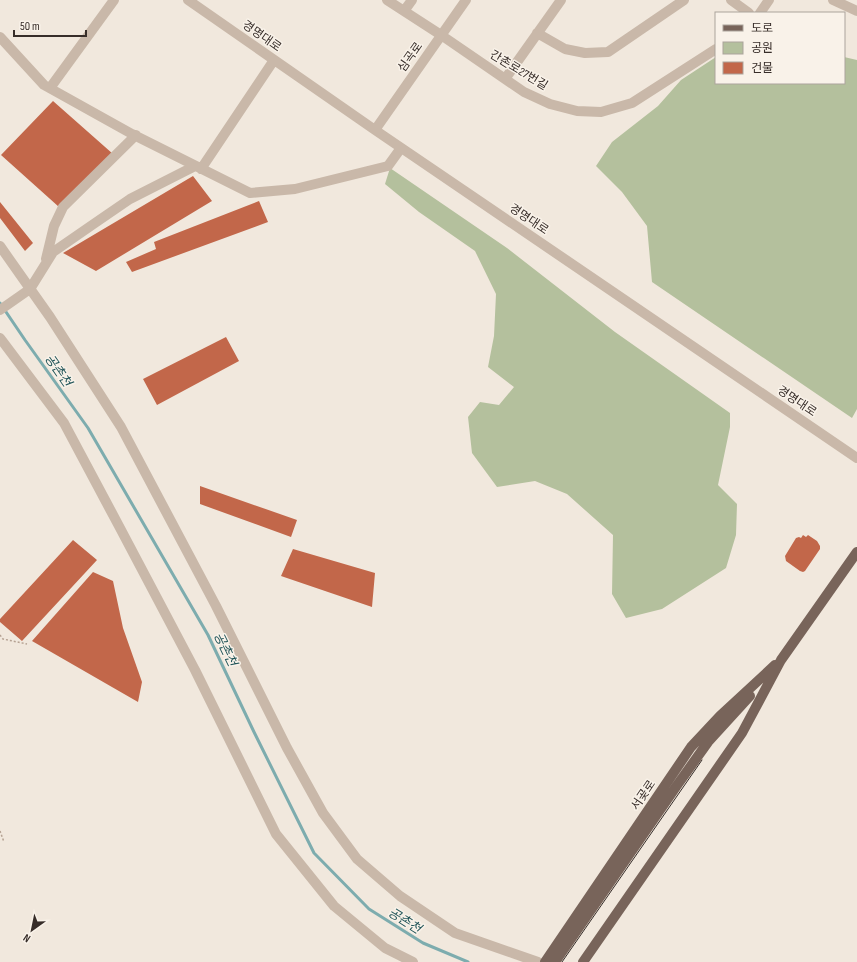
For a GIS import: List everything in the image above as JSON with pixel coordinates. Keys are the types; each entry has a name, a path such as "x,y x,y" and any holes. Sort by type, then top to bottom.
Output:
{"main road":[{"name":"서곶로","path":"583,962 742,733 781,660 857,552"},
{"name":"서곶로","path":"544,962 691,747 720,716 781,660"},
{"name":"서곶로","path":"555,962 708,742 774,672"}],"street":[{"path":"50,88 114,0"},
{"name":"경명대로","path":"188,0 401,148 857,458"},
{"name":"간촌로27번길","path":"387,0 524,92 550,104 577,111 601,112 632,103 715,50"},
{"path":"404,11 412,0"},
{"name":"심곡로","path":"375,130 466,0"},
{"path":"505,79 561,0"},
{"path":"537,33 565,49 585,53 608,52 684,0"},
{"path":"731,0 748,12"},
{"path":"761,12 769,0"},
{"path":"833,0 857,10"},
{"path":"0,37 44,85 136,135 250,193 295,190 388,166 401,148"},
{"path":"0,310 28,291 53,252 95,222 130,200 198,167 274,60"},
{"path":"45,265 54,226 63,207 136,135"},
{"path":"0,246 28,291 50,317 121,427 216,606 287,748 324,813 357,859 400,896 455,933 538,962"},
{"path":"0,338 64,423 195,670 276,834 334,906 385,948 413,962"}],"path":[{"path":"0,635 3,639 28,644"},
{"path":"0,831 4,842"}],"green space":[{"path":"845,57 857,60 857,409 852,418 652,282 647,226 622,192 596,166 612,142 658,106 681,80 715,58 715,84 845,84"},
{"path":"390,168 507,248 615,332 730,413 730,427 718,485 737,504 736,535 726,568 662,609 626,618 612,594 613,535 567,494 535,481 497,487 472,453 468,417 480,402 499,405 514,387 488,367 494,336 496,294 475,251 419,212 385,184"}],"building":[{"path":"53,101 113,154 59,207 1,155"},
{"path":"193,176 212,201 96,271 63,253"},
{"path":"259,201 268,222 132,272 126,262 156,249 154,242"},
{"path":"0,202 33,243 25,251 0,218"},
{"path":"226,337 239,361 157,405 143,379"},
{"path":"200,486 297,520 291,537 200,504"},
{"path":"803,535 806,537 808,535 817,541 820,549 803,572 786,561 785,556 796,538 801,538"},
{"path":"73,540 97,560 22,641 0,622 0,619"},
{"path":"293,549 375,573 372,607 281,576"},
{"path":"93,572 113,581 123,628 142,682 138,702 32,641"}],"waterway":[{"name":"공촌천","path":"0,303 88,428 208,635 314,853 369,909 423,943 468,962"}],"tram line":[{"path":"562,962 702,760"}]}
